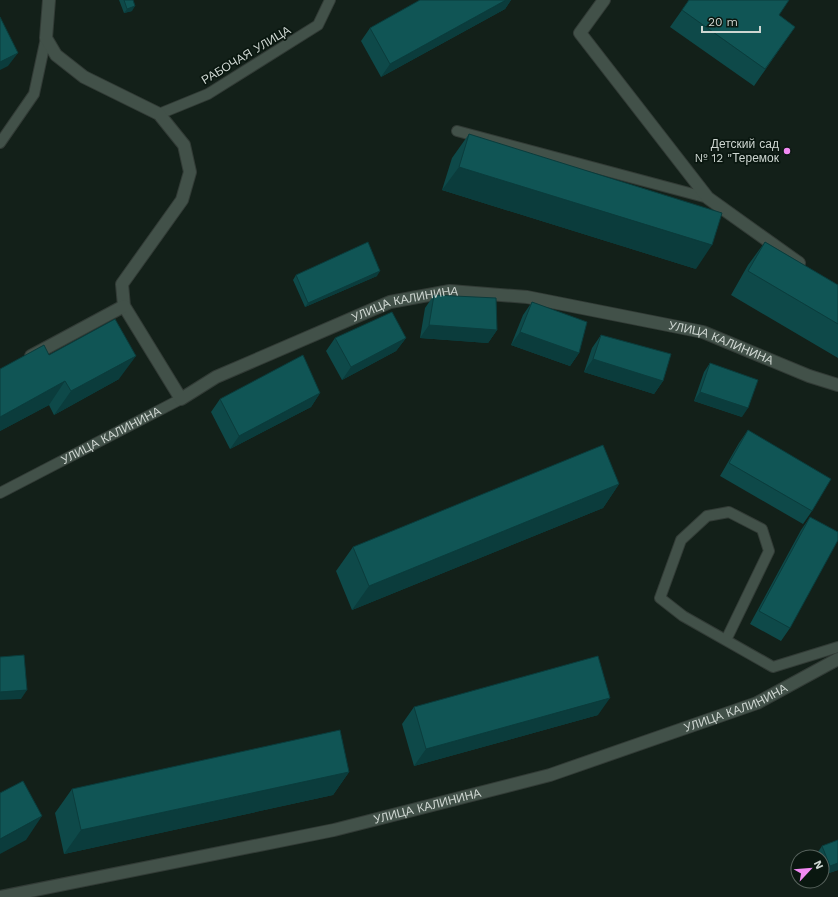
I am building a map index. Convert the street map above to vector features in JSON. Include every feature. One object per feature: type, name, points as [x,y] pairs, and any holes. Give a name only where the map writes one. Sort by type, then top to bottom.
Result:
[{"type":"street","points":[[49,0],[46,38],[56,56],[84,77],[159,114],[184,145],[190,172],[182,200],[122,284],[124,306],[181,399]]},
{"type":"street","points":[[604,0],[580,33],[708,198],[806,268]]},
{"type":"street","name":"УЛИЦА КАЛИНИНА","points":[[181,399],[216,377],[390,302],[450,291],[527,298],[702,332],[809,376],[838,385]]},
{"type":"street","points":[[21,362],[124,306]]},
{"type":"street","name":"УЛИЦА КАЛИНИНА","points":[[0,897],[334,830],[550,775],[757,703],[838,659]]},
{"type":"lane","name":"РАБОЧАЯ УЛИЦА","points":[[159,114],[208,94],[318,25],[330,0]]},
{"type":"lane","points":[[0,144],[34,94],[46,38]]},
{"type":"lane","points":[[457,131],[708,198]]},
{"type":"lane","name":"УЛИЦА КАЛИНИНА","points":[[0,493],[181,399]]},
{"type":"lane","points":[[726,640],[769,551],[762,529],[729,512],[707,516],[681,540],[660,598],[682,616],[773,667],[838,647]]},
{"type":"building","points":[[124,0],[133,0],[135,6],[127,9]]},
{"type":"building","points":[[420,0],[506,0],[390,64],[370,28]]},
{"type":"building","points":[[689,0],[789,0],[779,15],[795,27],[765,69],[682,10]]},
{"type":"building","points":[[0,17],[18,53],[0,62]]},
{"type":"building","points":[[469,134],[722,213],[712,245],[459,167]]},
{"type":"building","points":[[368,242],[380,271],[308,303],[296,275]]},
{"type":"building","points":[[765,242],[838,285],[838,324],[748,271]]},
{"type":"building","points":[[434,295],[496,298],[497,330],[429,325]]},
{"type":"building","points":[[532,302],[587,322],[579,353],[520,332]]},
{"type":"building","points":[[392,312],[406,338],[351,367],[335,338]]},
{"type":"building","points":[[115,319],[136,356],[71,391],[65,381],[0,417],[0,369],[44,345],[49,355]]},
{"type":"building","points":[[601,335],[671,354],[663,381],[593,359]]},
{"type":"building","points":[[303,355],[320,393],[239,436],[220,399]]},
{"type":"building","points":[[710,363],[758,380],[748,408],[700,392]]},
{"type":"building","points":[[748,430],[831,479],[812,511],[729,463]]},
{"type":"building","points":[[603,445],[619,484],[369,586],[353,547]]},
{"type":"building","points":[[810,517],[838,532],[838,540],[790,628],[759,611]]},
{"type":"building","points":[[24,655],[27,690],[0,692],[0,657]]},
{"type":"building","points":[[598,656],[610,698],[426,749],[414,707]]},
{"type":"building","points":[[340,730],[349,772],[81,830],[72,789]]},
{"type":"building","points":[[23,781],[42,816],[0,839],[0,793]]},
{"type":"building","points":[[838,840],[838,863],[830,866],[830,849],[823,849],[822,846]]},
{"type":"place","name":"Детский сад № 12 \"Теремок","points":[[787,151]]}]
